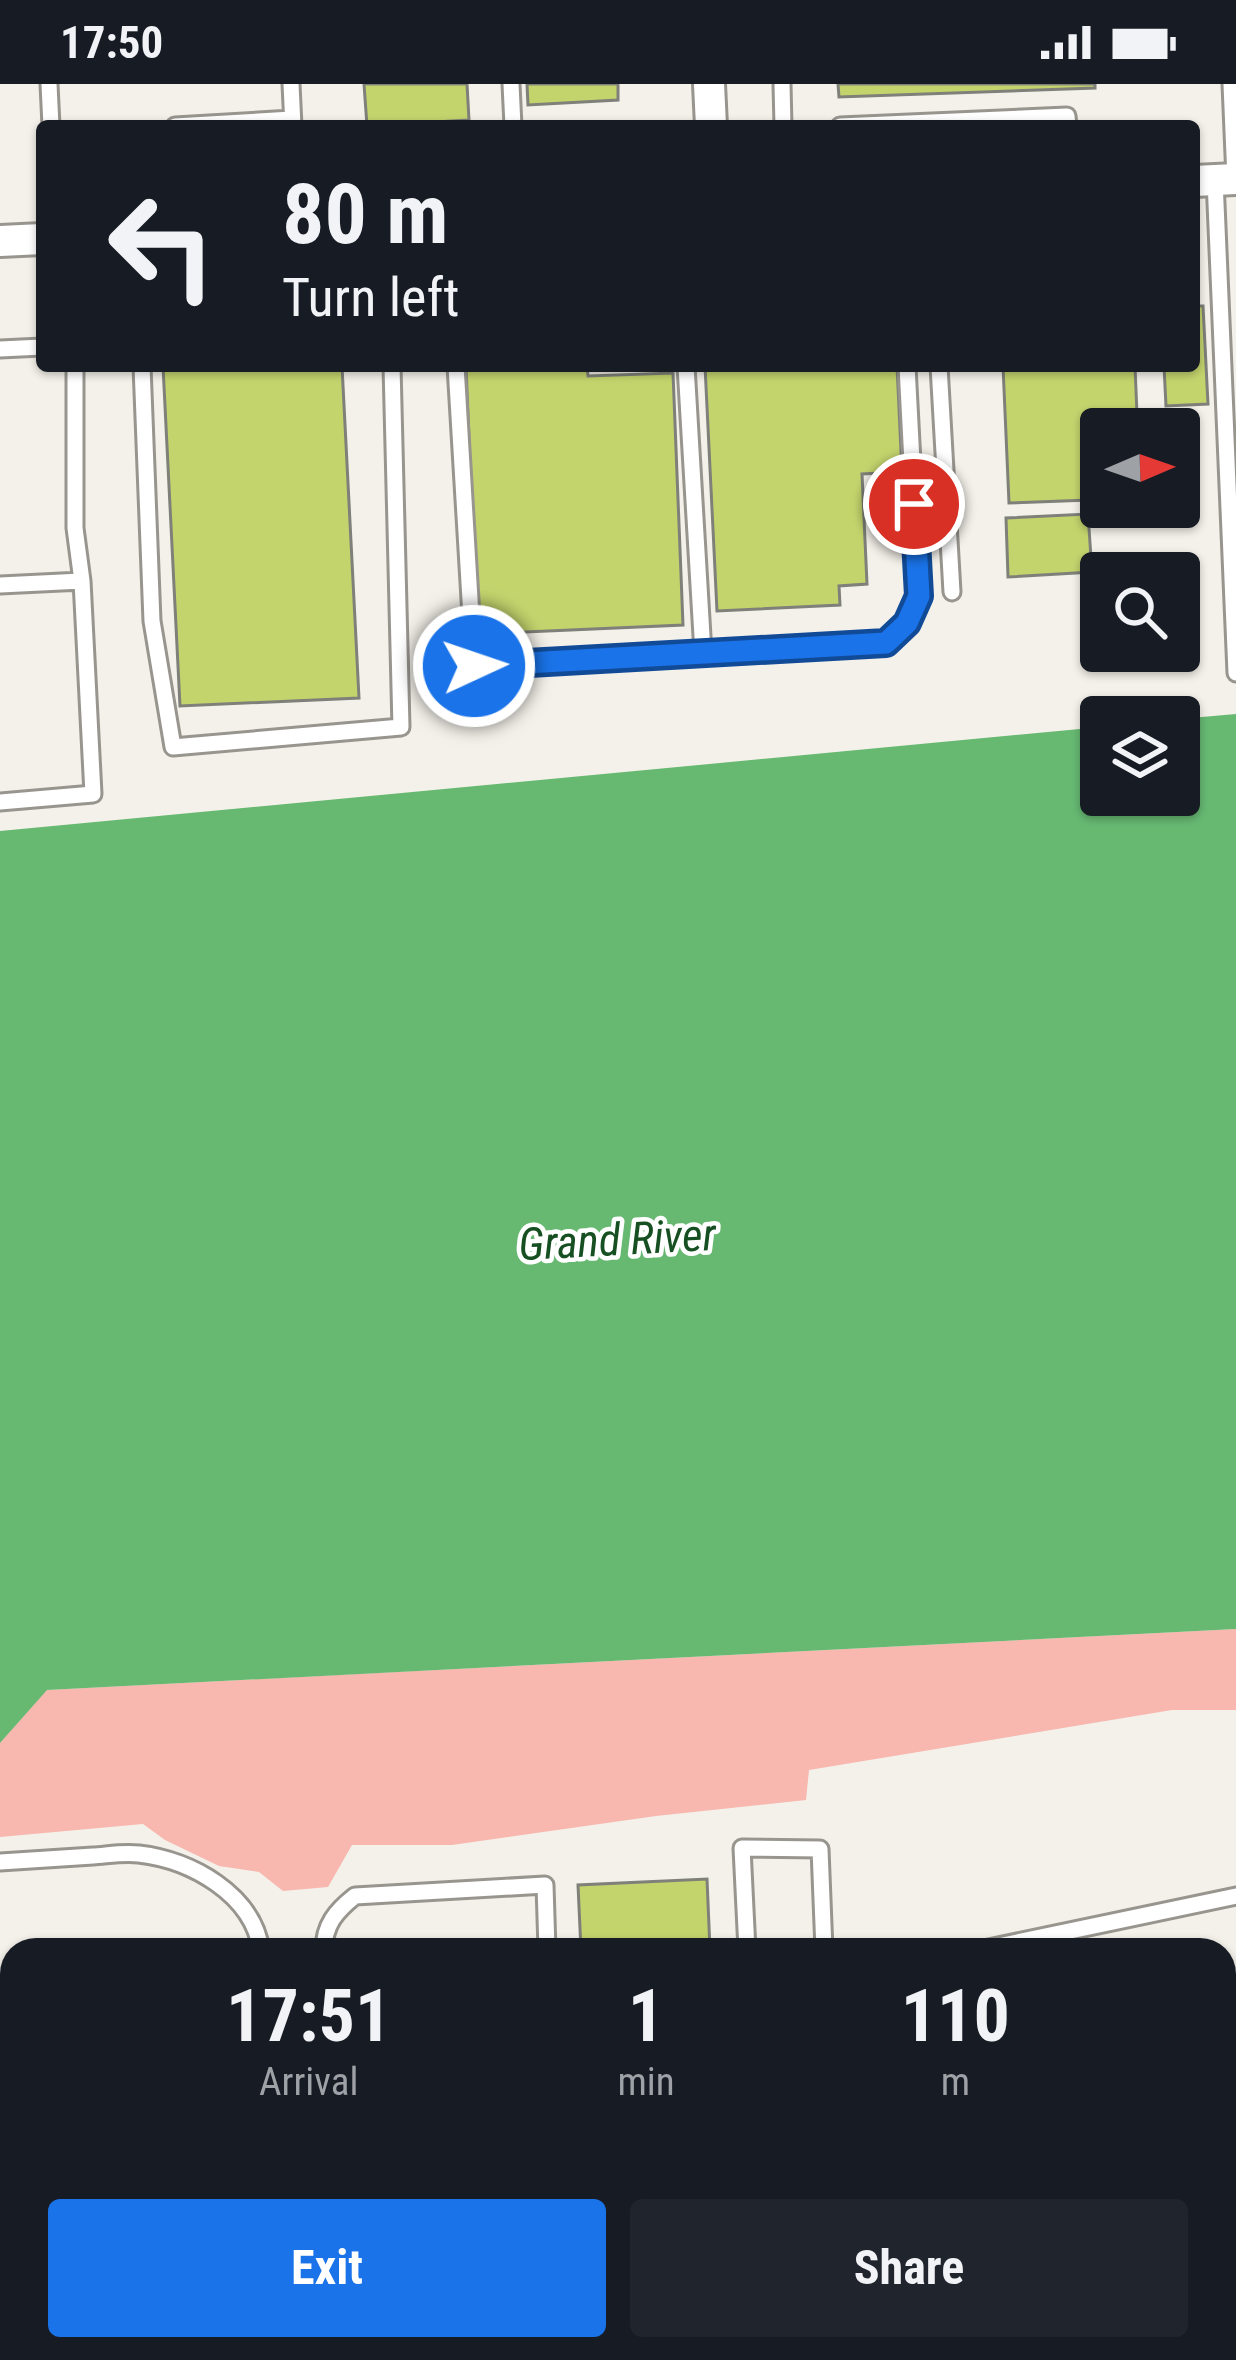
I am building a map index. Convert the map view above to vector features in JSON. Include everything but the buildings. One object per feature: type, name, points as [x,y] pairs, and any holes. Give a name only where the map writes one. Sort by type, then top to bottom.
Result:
[{"type":"street","points":[[709,84],[711,120]]},
{"type":"street","points":[[0,241],[36,239]]},
{"type":"lane","points":[[49,84],[51,120]]},
{"type":"lane","points":[[291,84],[293,120]]},
{"type":"lane","points":[[512,84],[513,120]]},
{"type":"lane","points":[[782,84],[783,120]]},
{"type":"lane","points":[[1231,84],[1220,179],[1228,274],[1236,673]]},
{"type":"lane","points":[[976,120],[1067,116],[1067,120]]},
{"type":"lane","points":[[0,349],[36,346]]},
{"type":"lane","points":[[0,802],[93,794],[75,528],[75,372]]},
{"type":"lane","points":[[142,372],[152,621],[173,747],[400,727],[392,372]]},
{"type":"lane","points":[[456,372],[474,666],[886,643],[907,623],[919,596],[907,372]]},
{"type":"lane","points":[[686,372],[703,653]]},
{"type":"lane","points":[[939,372],[952,592]]},
{"type":"lane","points":[[0,585],[82,581]]},
{"type":"lane","points":[[746,1938],[742,1848],[820,1849],[824,1938]]},
{"type":"lane","points":[[0,1862],[136,1853],[172,1861],[214,1880],[244,1908],[260,1938]]},
{"type":"lane","points":[[324,1938],[334,1911],[355,1896],[545,1885],[547,1938]]},
{"type":"lane","points":[[1036,1938],[1236,1896]]},
{"type":"shaded area","points":[[1236,1629],[1236,1710],[1172,1710],[809,1770],[806,1800],[452,1845],[352,1845],[328,1887],[283,1891],[259,1872],[219,1866],[143,1824],[0,1837],[0,1743],[46,1690]]},
{"type":"water","name":"Grand River","points":[[1236,714],[1236,1629],[47,1690],[0,1743],[0,831],[1080,729],[1080,816],[1200,816],[1200,717]]},
{"type":"route","points":[[474,666],[886,643],[907,623],[919,596],[914,504]]}]
